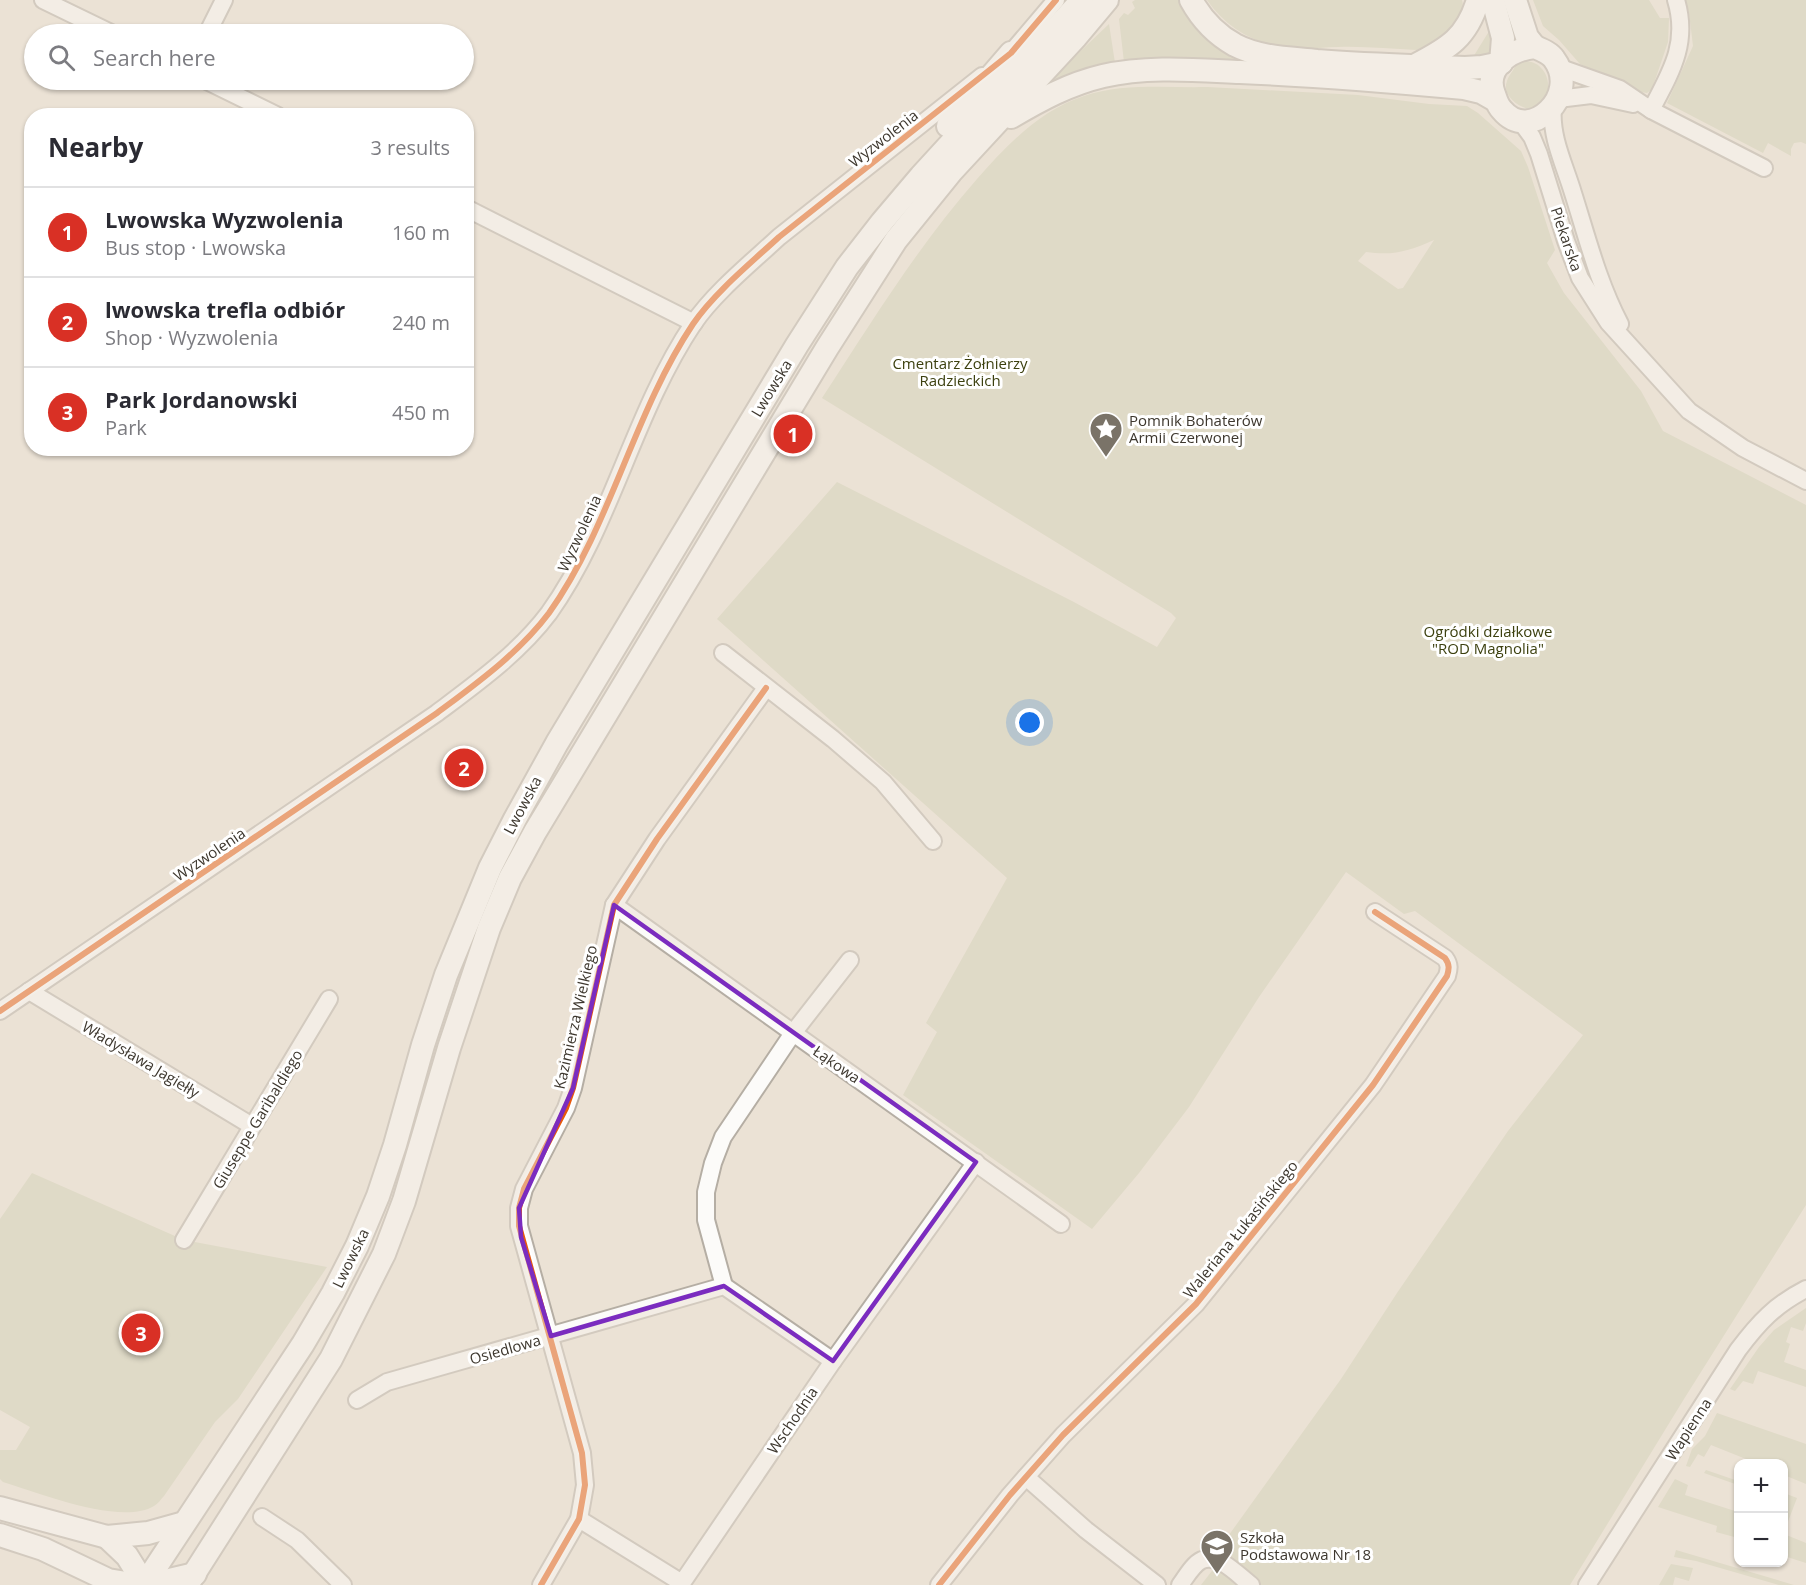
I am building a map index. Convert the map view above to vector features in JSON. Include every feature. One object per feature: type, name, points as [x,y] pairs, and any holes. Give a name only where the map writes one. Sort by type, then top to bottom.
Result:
[{"type":"main road","name":"Lwowska","points":[[144,1585],[303,1344],[357,1246],[378,1196],[395,1145],[446,975],[490,868],[571,720],[797,345],[847,267],[921,176],[1008,84],[1082,0]]},
{"type":"main road","points":[[989,130],[1076,37],[1107,0]]},
{"type":"main road","points":[[1191,0],[1201,18],[1216,33],[1260,55],[1332,62],[1465,68],[1501,63]]},
{"type":"main road","points":[[1414,66],[1445,50],[1467,28],[1478,0]]},
{"type":"main road","points":[[1493,0],[1503,38],[1501,63]]},
{"type":"main road","points":[[1515,0],[1527,37],[1535,47],[1555,60],[1563,82],[1555,104],[1547,114],[1534,120],[1521,122],[1502,111],[1495,100],[1491,90],[1492,74],[1511,53],[1522,48],[1535,47]]},
{"type":"main road","points":[[882,222],[894,190],[1011,53]]},
{"type":"main road","points":[[989,130],[1074,84],[1102,76],[1145,70],[1349,78],[1464,88],[1481,92],[1495,100]]},
{"type":"main road","name":"Lwowska","points":[[191,1579],[332,1359],[384,1254],[404,1201],[449,1048],[489,928],[510,878],[535,832],[869,280],[921,208],[989,130]]},
{"type":"main road","points":[[0,1508],[107,1537],[148,1533],[184,1523]]},
{"type":"main road","points":[[0,1535],[43,1549],[109,1582],[144,1585],[191,1579]]},
{"type":"main road","points":[[107,1537],[128,1556],[144,1585]]},
{"type":"street","points":[[43,0],[92,24]]},
{"type":"street","points":[[212,24],[224,0]]},
{"type":"street","name":"Wyzwolenia","points":[[0,1011],[437,713],[484,678],[516,649],[547,615],[575,574],[662,379],[694,323],[748,265],[779,237],[1011,53],[1056,0]]},
{"type":"street","points":[[1651,110],[1672,67],[1681,36],[1681,17],[1676,0]]},
{"type":"street","points":[[1558,67],[1620,89],[1651,110],[1764,168]]},
{"type":"street","points":[[225,90],[262,108]]},
{"type":"street","points":[[1555,104],[1591,95],[1618,99],[1651,110]]},
{"type":"street","name":"Piekarska","points":[[1555,104],[1552,122],[1601,283],[1631,346]]},
{"type":"street","name":"Piekarska","points":[[1521,122],[1532,137],[1539,154],[1566,242],[1580,278],[1608,322],[1689,411],[1743,448],[1806,481]]},
{"type":"street","points":[[474,212],[694,323]]},
{"type":"street","points":[[723,653],[833,739],[883,782],[933,841]]},
{"type":"street","name":"Kazimierza Wielkiego","points":[[540,1585],[579,1519],[585,1485],[582,1454],[521,1237],[519,1208],[524,1189],[566,1108],[573,1088],[614,905],[657,839],[766,688]]},
{"type":"street","name":"Łąkowa","points":[[614,905],[1060,1224]]},
{"type":"street","name":"Waleriana Łukasińskiego","points":[[939,1585],[1026,1477],[1071,1426],[1196,1304],[1372,1084],[1447,976],[1449,963],[1445,958],[1376,912]]},
{"type":"street","points":[[833,1360],[724,1286],[706,1220],[706,1192],[713,1163],[723,1137],[793,1033],[850,960]]},
{"type":"street","name":"Władysława Jagiełły","points":[[29,991],[252,1126]]},
{"type":"street","name":"Giuseppe Garibaldiego","points":[[184,1240],[329,999]]},
{"type":"street","name":"Wschodnia","points":[[579,1519],[682,1583],[833,1360],[976,1162]]},
{"type":"street","name":"Osiedlowa","points":[[357,1400],[387,1382],[724,1286]]},
{"type":"street","name":"Wapienna","points":[[1587,1585],[1755,1328],[1771,1310],[1806,1289]]},
{"type":"street","points":[[1026,1477],[1086,1530],[1156,1585]]},
{"type":"street","points":[[262,1517],[297,1540],[343,1585]]},
{"type":"street","points":[[1179,1585],[1196,1565],[1207,1559],[1222,1563],[1251,1585]]},
{"type":"highlighted area","points":[[614,905],[976,1162],[833,1361],[724,1286],[551,1336],[521,1237],[519,1208],[573,1088]]},
{"type":"green space","points":[[1135,0],[1180,0],[1262,62],[1124,62],[1119,19],[1124,13],[1128,15],[1135,8],[1132,2]]},
{"type":"green space","points":[[1207,0],[1462,0],[1463,9],[1461,17],[1450,32],[1433,44],[1417,50],[1368,47],[1301,49],[1273,45],[1248,36],[1226,21]]},
{"type":"green space","points":[[1533,0],[1649,0],[1660,18],[1669,18],[1668,42],[1652,89],[1647,93],[1641,92],[1580,64],[1543,26]]},
{"type":"green space","points":[[1685,0],[1806,0],[1806,144],[1794,143],[1791,156],[1768,143],[1763,153],[1667,103],[1693,46]]},
{"type":"green space","points":[[1109,24],[1115,63],[1047,87],[1046,84]]},
{"type":"green space","points":[[1491,28],[1491,52],[1487,58],[1470,62]]},
{"type":"green space","points":[[1518,60],[1536,64],[1544,71],[1547,79],[1546,97],[1532,110],[1517,104],[1507,92],[1507,81]]},
{"type":"green space","name":"Ogródki działkowe \"ROD Magnolia\"","points":[[1145,87],[1207,87],[1358,95],[1429,104],[1467,106],[1478,113],[1521,151],[1555,250],[1547,263],[1564,293],[1641,391],[1663,431],[1806,505],[1806,1205],[1570,1585],[1257,1585],[1216,1553],[1341,1379],[1508,1131],[1583,1035],[1415,911],[1404,914],[1346,872],[1259,997],[1189,1107],[1139,1173],[1092,1229],[903,1095],[937,1032],[926,1023],[1007,878],[717,619],[837,482],[1072,601],[1157,647],[1176,618],[1171,613],[822,398],[935,231],[988,166],[1025,130],[1068,102],[1099,92]],"holes":[[[1434,240],[1403,288],[1398,289],[1358,261],[1366,252],[1401,252]]]},
{"type":"green space","points":[[32,1173],[184,1240],[327,1267],[238,1399],[215,1422],[164,1496],[155,1505],[140,1511],[122,1512],[80,1506],[3,1482],[0,1479],[0,1450],[16,1450],[30,1427],[0,1410],[0,1219]]},
{"type":"green space","points":[[1806,1308],[1806,1323],[1803,1331],[1791,1327],[1786,1342],[1790,1344],[1784,1362],[1806,1370],[1806,1387],[1758,1371],[1753,1384],[1743,1381],[1735,1391],[1730,1389],[1759,1347],[1774,1330]]},
{"type":"green space","points":[[1717,1413],[1806,1444],[1806,1484],[1788,1477],[1788,1459],[1746,1459],[1711,1445],[1704,1457],[1698,1454],[1690,1467],[1686,1466],[1692,1449],[1705,1436]]},
{"type":"green space","points":[[1706,1470],[1734,1480],[1734,1484],[1704,1473]]},
{"type":"green space","points":[[1675,1479],[1688,1485],[1685,1495],[1734,1511],[1734,1537],[1716,1532],[1717,1526],[1658,1507]]},
{"type":"green space","points":[[1788,1495],[1797,1498],[1788,1522]]},
{"type":"green space","points":[[1788,1536],[1806,1543],[1806,1563],[1788,1557]]},
{"type":"green space","points":[[1676,1550],[1794,1585],[1779,1585],[1696,1561],[1674,1557]]},
{"type":"green space","points":[[1671,1564],[1693,1568],[1689,1581],[1675,1577],[1673,1585],[1659,1585]]},
{"type":"green space","name":"Szkoła Podstawowa Nr 18","points":[[1215,1567],[1238,1585],[1201,1585]]},
{"type":"cycle path","points":[[0,1011],[437,713],[511,654],[537,628],[571,579],[606,507],[654,395],[672,359],[702,312],[734,278],[779,237],[1011,53],[1056,0]]},
{"type":"cycle path","points":[[541,1585],[579,1519],[585,1485],[582,1453],[519,1226],[519,1208],[524,1189],[566,1108],[573,1088],[614,905],[657,839],[766,688]]},
{"type":"cycle path","points":[[939,1585],[1010,1495],[1063,1435],[1196,1304],[1373,1085],[1447,976],[1449,967],[1445,958],[1375,912]]},
{"type":"place","name":"Lwowska Wyzwolenia","points":[[793,434]]},
{"type":"place","name":"Pomnik Bohaterów Armii Czerwonej","points":[[1106,458]]},
{"type":"place","name":"lwowska trefla odbiór","points":[[464,768]]},
{"type":"place","name":"Park Jordanowski","points":[[141,1333]]},
{"type":"place","name":"Szkoła Podstawowa Nr 18","points":[[1217,1575]]},
{"type":"park label","name":"Cmentarz Żołnierzy Radzieckich","points":[[960,372]]}]
